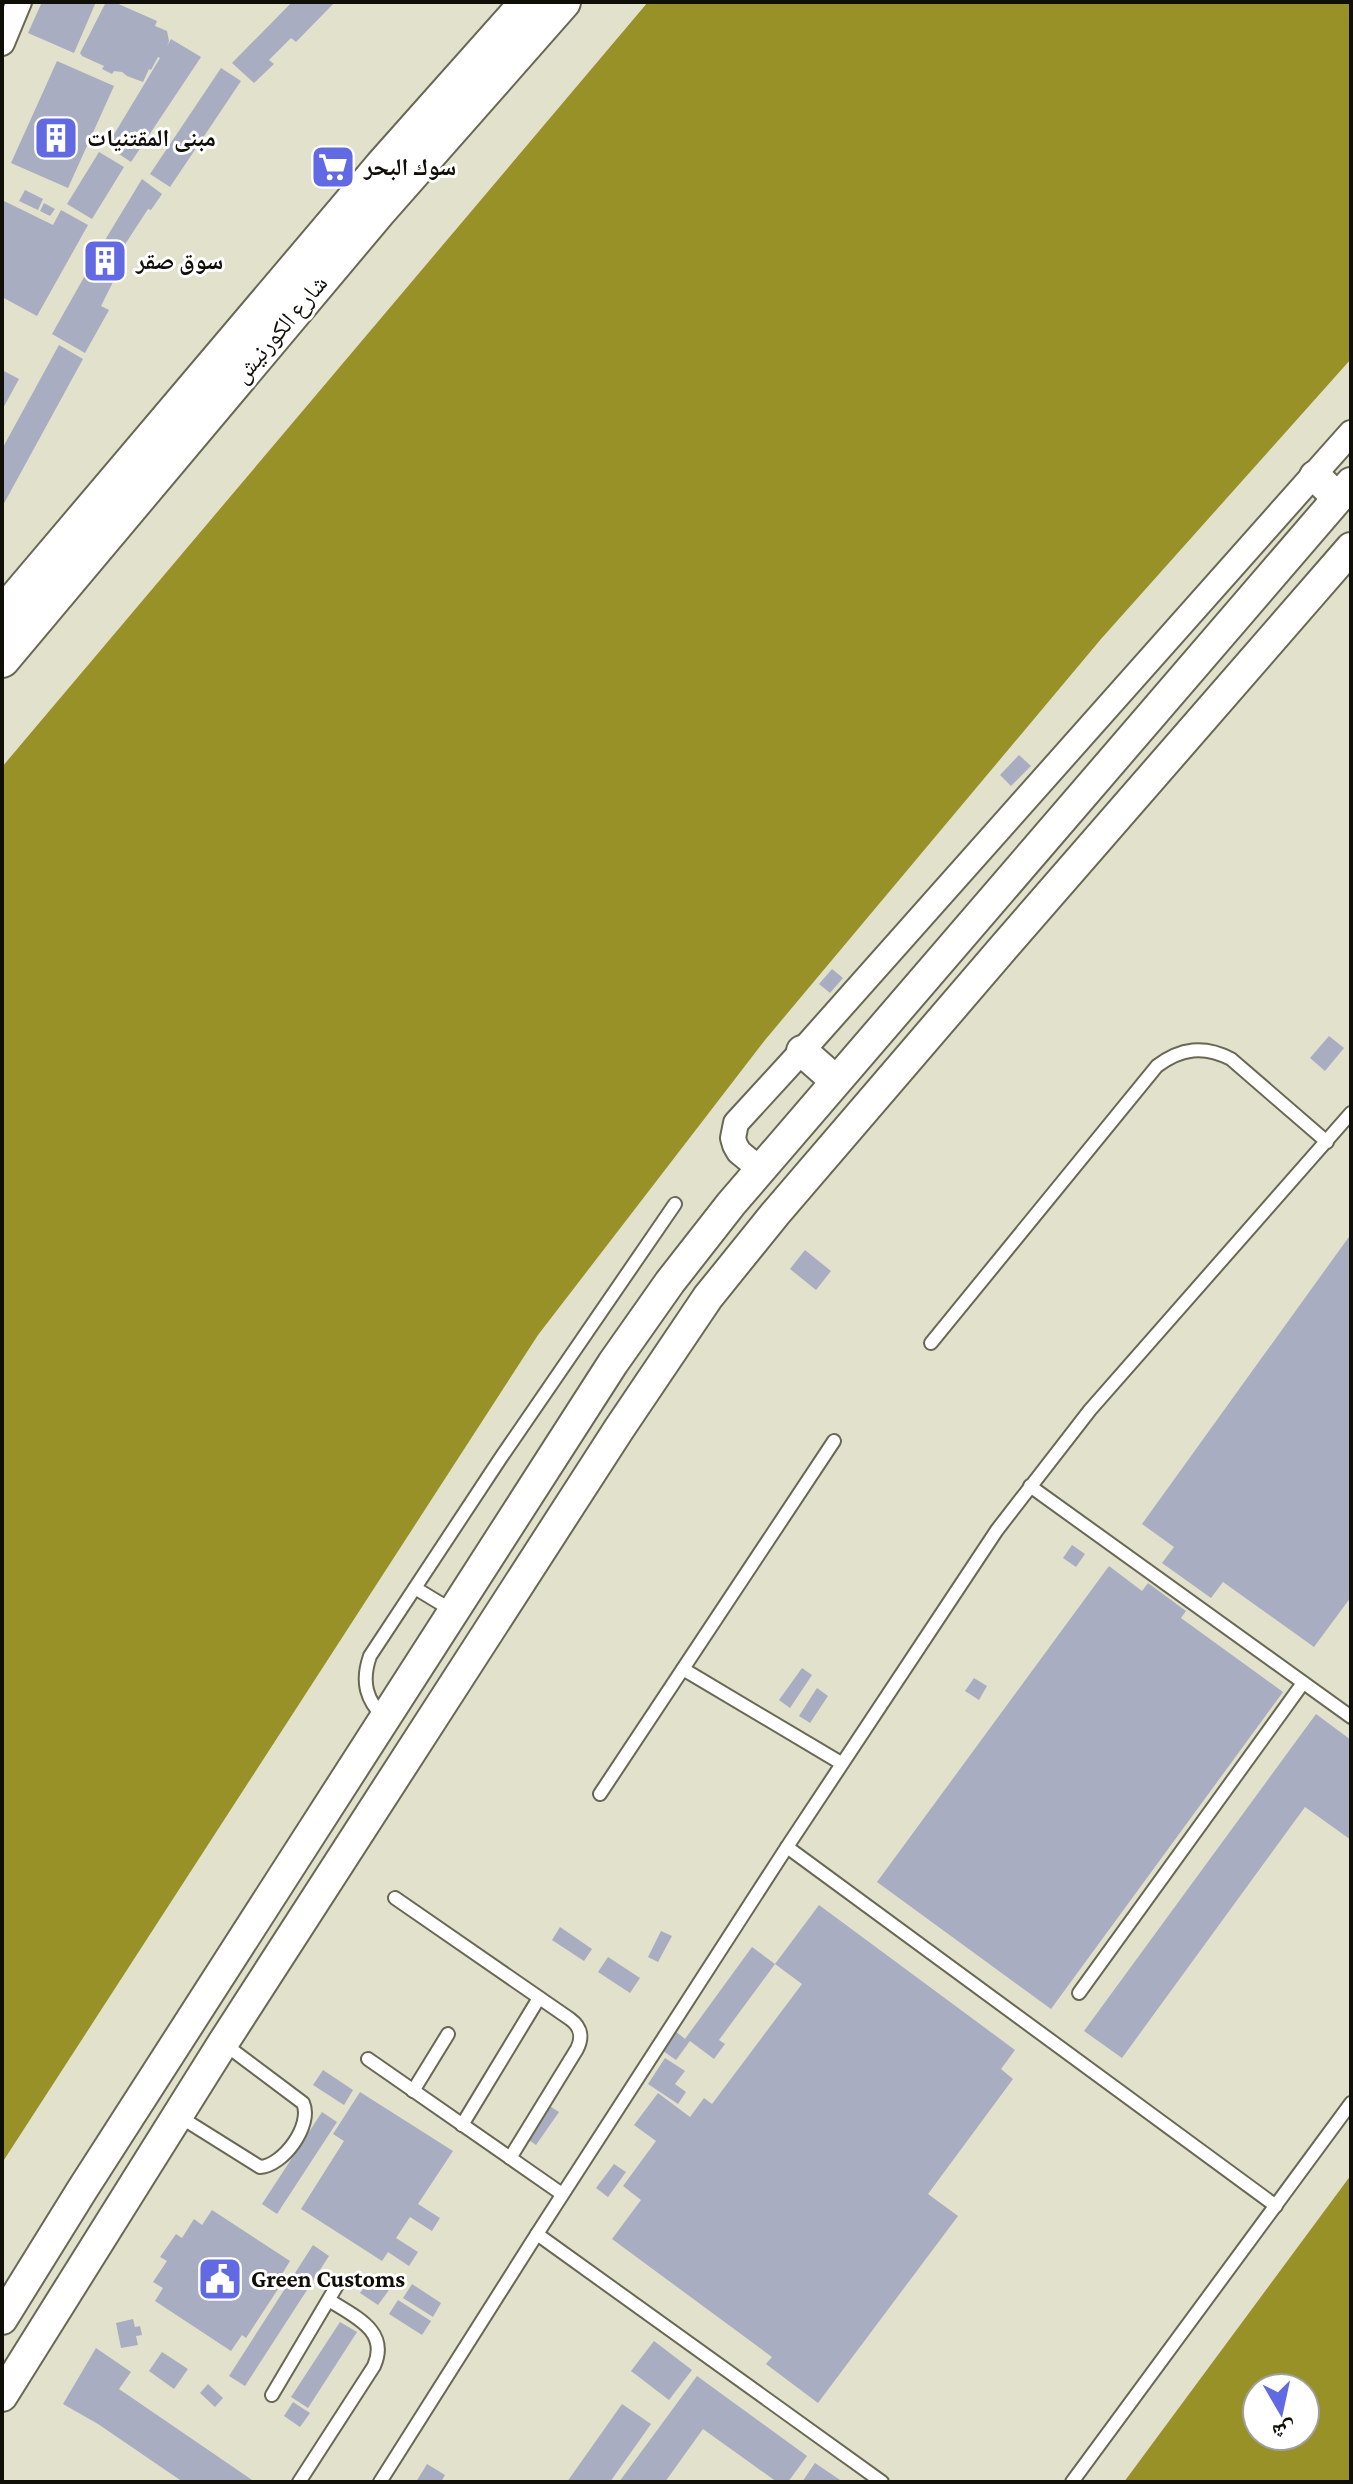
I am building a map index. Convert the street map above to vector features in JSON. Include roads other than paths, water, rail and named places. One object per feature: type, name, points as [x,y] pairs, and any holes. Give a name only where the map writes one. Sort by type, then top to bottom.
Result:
[{"type":"main road","name":"شارع الكورنيش","points":[[2,615],[383,165],[528,2]]},
{"type":"main road","name":"شارع الكورنيش","points":[[2,660],[378,212],[563,2]]},
{"type":"street","points":[[2,43],[19,2]]},
{"type":"street","points":[[761,1170],[739,1152],[733,1138],[741,1117],[1351,433]]},
{"type":"street","points":[[2,2319],[641,1322],[700,1243],[836,1081],[1345,491],[1315,476]]},
{"type":"street","points":[[2,2396],[223,2043],[619,1429],[708,1297],[775,1214],[1004,947],[1351,548]]},
{"type":"street","points":[[802,1051],[836,1081]]},
{"type":"lane","points":[[931,1343],[1147,1078],[1168,1058],[1193,1049],[1219,1053],[1231,1059],[1327,1142]]},
{"type":"lane","points":[[380,2482],[562,2194],[966,1575],[1090,1410],[1351,1113]]},
{"type":"lane","points":[[385,1719],[368,1697],[365,1669],[370,1656],[675,1204]]},
{"type":"lane","points":[[600,1794],[834,1441]]},
{"type":"lane","points":[[1030,1486],[1351,1717]]},
{"type":"lane","points":[[415,1588],[454,1612]]},
{"type":"lane","points":[[683,1669],[841,1763]]},
{"type":"lane","points":[[1079,1993],[1303,1683]]},
{"type":"lane","points":[[787,1847],[1276,2206]]},
{"type":"lane","points":[[395,1898],[576,2024],[579,2030],[580,2043],[510,2158]]},
{"type":"lane","points":[[462,2125],[539,1998]]},
{"type":"lane","points":[[413,2091],[448,2034]]},
{"type":"lane","points":[[177,2115],[260,2167],[276,2163],[302,2128],[307,2116],[303,2103],[223,2043]]},
{"type":"lane","points":[[368,2059],[562,2194]]},
{"type":"lane","points":[[1072,2482],[1351,2103]]},
{"type":"lane","points":[[537,2234],[882,2482]]},
{"type":"lane","points":[[272,2395],[339,2282]]},
{"type":"lane","points":[[299,2482],[374,2366],[379,2351],[376,2336],[366,2323],[329,2300]]},
{"type":"place","name":"مبنى المقتنيات","points":[[56,138]]},
{"type":"place","name":"سوك البحر","points":[[333,167]]},
{"type":"place","name":"سوق صقر","points":[[105,261]]},
{"type":"place","name":"Green Customs","points":[[220,2279]]}]
